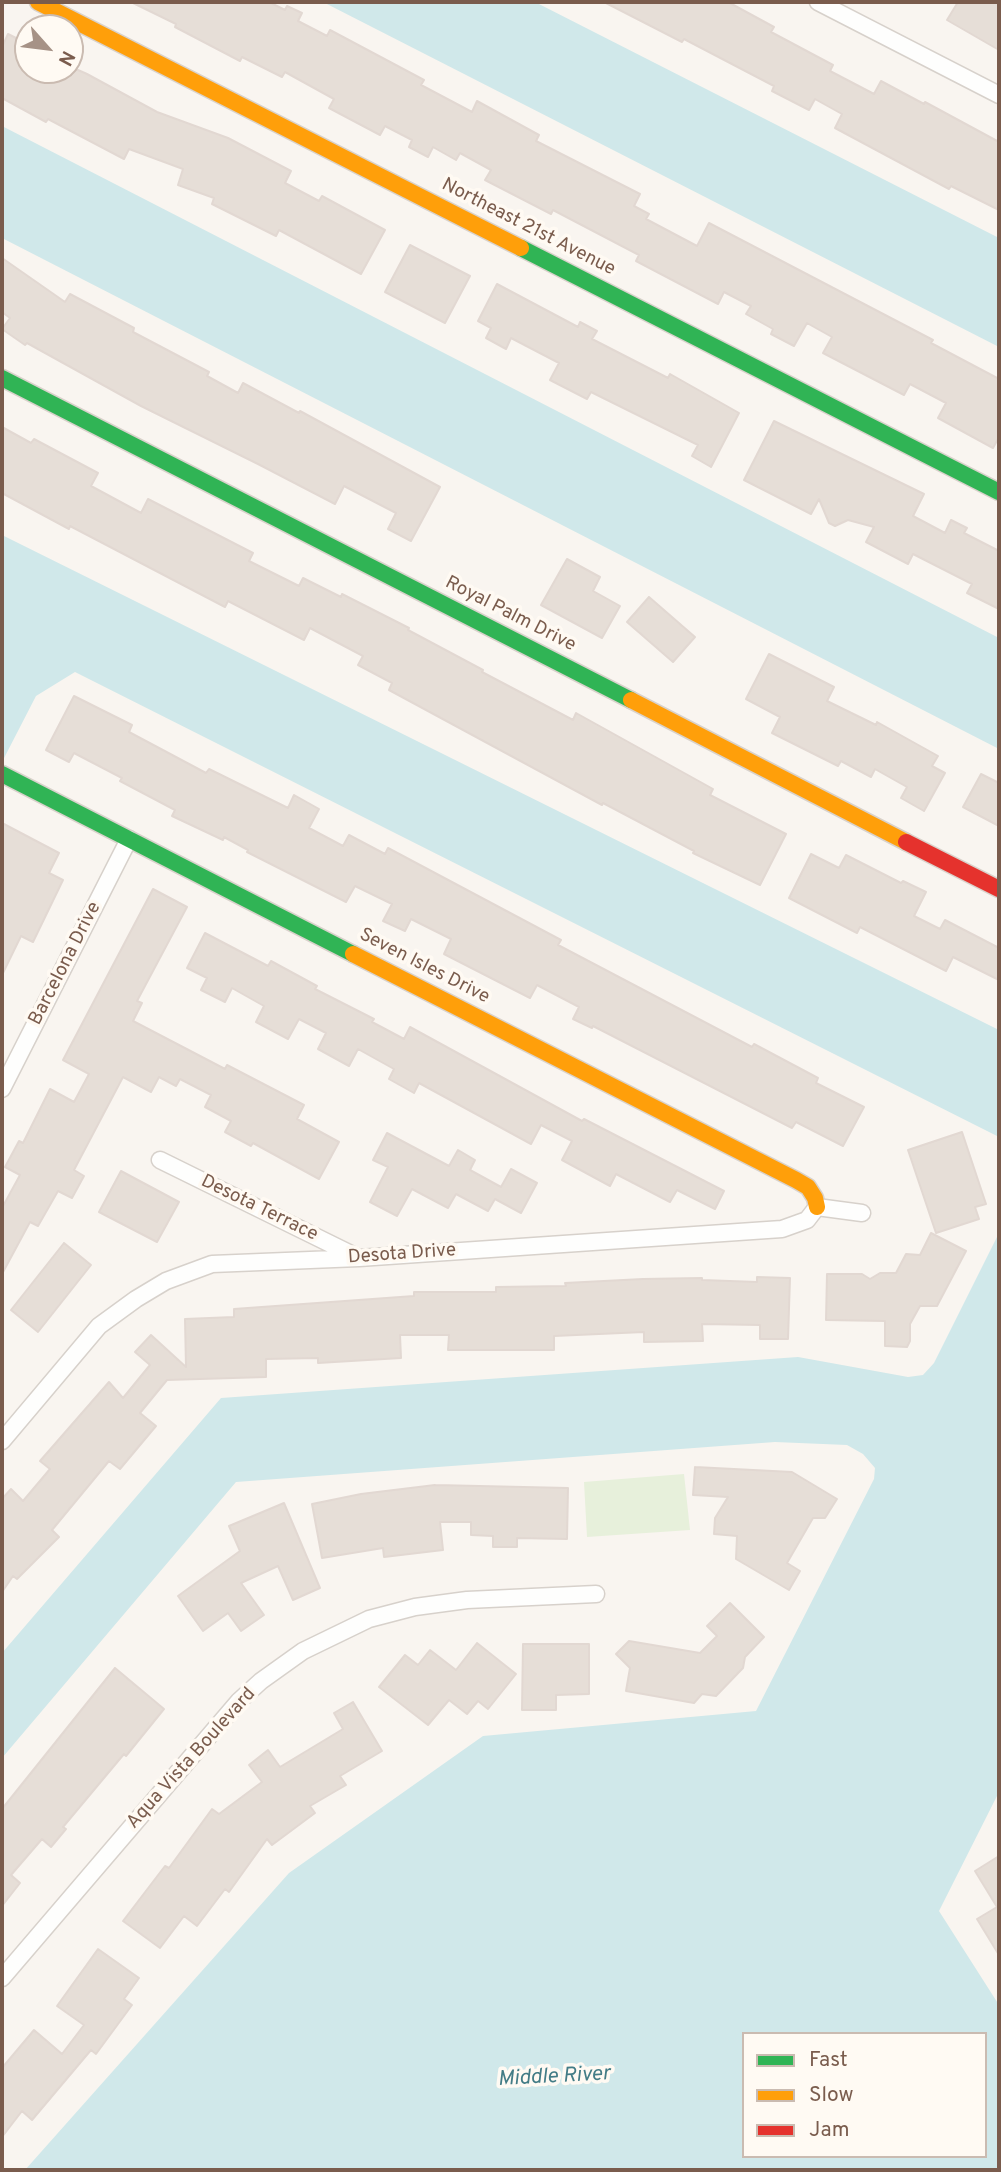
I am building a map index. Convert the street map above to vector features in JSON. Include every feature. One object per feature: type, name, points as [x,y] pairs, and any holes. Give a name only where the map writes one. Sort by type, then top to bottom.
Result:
[{"type":"street","name":"Northeast 21st Avenue","points":[[38,2],[999,492]]},
{"type":"street","points":[[818,2],[999,94]]},
{"type":"street","name":"Royal Palm Drive","points":[[2,379],[999,890]]},
{"type":"street","name":"Seven Isles Drive","points":[[2,774],[796,1180],[808,1187],[817,1207]]},
{"type":"street","name":"Barcelona Drive","points":[[2,1089],[129,839]]},
{"type":"street","name":"Desota Terrace","points":[[160,1160],[359,1258]]},
{"type":"street","points":[[817,1207],[862,1213]]},
{"type":"street","name":"Desota Drive","points":[[2,1441],[99,1326],[166,1281],[212,1264],[359,1258],[782,1229],[807,1220],[817,1207]]},
{"type":"street","name":"Aqua Vista Boulevard","points":[[2,1978],[239,1701],[283,1664],[348,1628],[369,1619],[415,1607],[467,1600],[596,1594]]},
{"type":"green space","points":[[684,1474],[690,1530],[587,1537],[584,1482]]},
{"type":"water","points":[[323,2],[535,2],[999,238],[999,347]]},
{"type":"water","points":[[2,126],[999,638],[999,749],[2,238]]},
{"type":"water","points":[[2,535],[999,1030],[999,1137],[75,672],[36,696],[2,762]]},
{"type":"water","name":"Middle River","points":[[999,1233],[999,1792],[939,1911],[999,2005],[999,2170],[25,2170],[289,1873],[483,1736],[756,1711],[874,1479],[875,1468],[863,1454],[847,1445],[775,1442],[236,1482],[2,1758],[2,1653],[221,1398],[798,1357],[908,1377],[923,1375],[934,1363]]},
{"type":"building","points":[[131,2],[269,2],[285,10],[287,6],[302,13],[298,21],[327,36],[330,30],[424,80],[421,85],[472,112],[477,101],[539,135],[536,141],[640,194],[634,206],[649,214],[646,219],[697,246],[709,223],[933,340],[931,343],[999,379],[999,437],[993,448],[938,418],[946,403],[910,384],[904,395],[823,353],[832,337],[807,323],[794,346],[771,334],[773,329],[746,314],[751,306],[724,292],[718,304],[636,261],[639,255],[553,210],[551,214],[485,180],[491,170],[460,153],[456,160],[433,147],[428,157],[409,147],[412,140],[385,126],[380,135],[329,108],[334,99],[285,72],[282,77],[242,57],[240,61]]},
{"type":"building","points":[[604,2],[728,2],[774,27],[771,32],[833,65],[830,71],[874,94],[881,81],[924,104],[925,102],[999,142],[999,210],[951,186],[949,189],[835,128],[842,114],[815,99],[809,110],[772,91],[774,86],[684,39],[682,42]]},
{"type":"building","points":[[958,2],[999,2],[999,50],[947,20]]},
{"type":"building","points":[[8,34],[14,37],[14,84],[84,84],[84,73],[157,112],[228,138],[291,171],[285,183],[319,201],[322,196],[385,230],[361,274],[279,230],[276,236],[212,204],[214,198],[178,185],[183,169],[129,149],[124,159],[2,98],[2,47]]},
{"type":"building","points":[[410,245],[470,276],[445,323],[385,292]]},
{"type":"building","points":[[2,258],[65,302],[70,294],[134,328],[133,332],[209,372],[207,376],[238,393],[243,383],[440,487],[411,541],[388,529],[396,513],[344,486],[335,504],[141,406],[27,343],[25,345],[2,329],[10,318],[2,312]]},
{"type":"building","points":[[497,284],[578,327],[580,322],[597,331],[592,339],[668,378],[670,374],[739,413],[711,467],[692,456],[698,445],[591,392],[587,399],[550,380],[559,363],[511,338],[506,349],[486,338],[491,328],[478,321]]},
{"type":"building","points":[[774,421],[924,494],[913,516],[945,533],[951,520],[967,528],[964,533],[999,551],[999,609],[967,593],[972,584],[913,554],[908,564],[866,542],[874,527],[848,520],[835,526],[829,523],[819,499],[811,514],[744,480]]},
{"type":"building","points":[[2,427],[31,443],[34,439],[98,473],[91,486],[141,513],[148,499],[253,553],[249,561],[299,586],[303,578],[341,597],[342,594],[409,628],[408,630],[483,670],[482,672],[573,720],[576,713],[713,789],[710,795],[786,834],[760,885],[693,853],[694,851],[603,803],[602,805],[389,690],[392,683],[358,665],[363,656],[310,628],[304,640],[228,601],[225,607],[2,493]]},
{"type":"building","points":[[567,559],[600,577],[593,591],[620,606],[602,638],[541,605]]},
{"type":"building","points":[[649,597],[695,637],[673,662],[627,622]]},
{"type":"building","points":[[769,654],[834,687],[827,701],[876,725],[877,722],[938,756],[932,766],[945,773],[924,811],[901,798],[907,787],[875,769],[871,777],[841,761],[838,766],[772,733],[780,717],[746,699]]},
{"type":"building","points":[[74,696],[132,725],[129,732],[206,773],[209,769],[288,808],[294,795],[319,809],[309,828],[343,846],[349,835],[385,854],[388,848],[561,940],[558,945],[752,1047],[754,1044],[818,1078],[816,1083],[864,1107],[843,1146],[796,1122],[792,1128],[593,1026],[592,1028],[573,1019],[579,1007],[537,985],[530,998],[444,954],[451,939],[411,919],[405,931],[383,921],[392,904],[355,886],[346,902],[247,852],[248,850],[224,837],[223,840],[172,816],[175,810],[74,753],[69,762],[46,750]]},
{"type":"building","points":[[981,774],[999,783],[999,826],[963,807]]},
{"type":"building","points":[[2,823],[59,853],[49,873],[63,880],[33,942],[21,936],[2,975]]},
{"type":"building","points":[[811,854],[839,868],[846,855],[901,883],[903,881],[926,892],[914,916],[940,929],[945,920],[999,948],[999,980],[953,957],[946,971],[860,927],[857,933],[789,898]]},
{"type":"building","points":[[153,889],[187,907],[137,1001],[142,1003],[133,1021],[225,1069],[227,1065],[304,1105],[297,1119],[339,1142],[319,1179],[253,1143],[251,1146],[225,1132],[231,1121],[205,1107],[211,1095],[180,1079],[176,1086],[159,1077],[151,1092],[123,1077],[74,1170],[84,1176],[72,1198],[58,1191],[38,1226],[30,1222],[2,1274],[2,1208],[20,1175],[5,1167],[19,1141],[23,1143],[50,1089],[74,1102],[89,1074],[63,1060]]},
{"type":"building","points":[[205,933],[268,966],[271,961],[404,1039],[410,1027],[582,1121],[584,1119],[724,1191],[715,1209],[677,1190],[670,1202],[616,1174],[610,1186],[562,1160],[572,1141],[541,1125],[531,1144],[419,1083],[414,1093],[389,1079],[394,1069],[358,1049],[349,1066],[318,1049],[326,1033],[299,1019],[288,1039],[256,1022],[264,1006],[232,988],[225,1002],[201,990],[207,978],[187,968]]},
{"type":"building","points":[[962,1132],[986,1204],[975,1207],[979,1219],[936,1233],[908,1150]]},
{"type":"building","points":[[387,1133],[449,1166],[458,1150],[475,1160],[470,1170],[501,1187],[511,1169],[537,1183],[521,1213],[495,1199],[488,1211],[456,1194],[448,1208],[412,1189],[397,1216],[370,1202],[388,1167],[373,1160]]},
{"type":"building","points":[[121,1171],[179,1202],[157,1242],[99,1212]]},
{"type":"building","points":[[931,1233],[966,1251],[937,1306],[920,1306],[910,1324],[910,1341],[907,1347],[885,1346],[885,1321],[826,1320],[827,1274],[862,1274],[870,1279],[880,1273],[896,1273],[906,1254],[920,1255]]},
{"type":"building","points":[[64,1243],[91,1265],[38,1332],[11,1310]]},
{"type":"building","points":[[757,1277],[790,1278],[788,1339],[760,1339],[760,1325],[702,1324],[703,1341],[644,1342],[644,1332],[554,1336],[554,1350],[448,1350],[449,1335],[400,1335],[401,1358],[318,1363],[318,1358],[266,1359],[266,1377],[167,1380],[140,1413],[156,1426],[120,1469],[109,1461],[52,1530],[59,1537],[17,1579],[13,1576],[2,1592],[2,1499],[11,1489],[23,1501],[50,1469],[40,1461],[109,1382],[123,1398],[150,1365],[135,1352],[151,1335],[186,1367],[185,1319],[234,1317],[234,1309],[414,1296],[414,1292],[496,1292],[496,1287],[566,1286],[565,1283],[643,1279],[702,1278],[757,1282]]},
{"type":"building","points":[[695,1467],[792,1472],[837,1499],[825,1518],[813,1518],[787,1563],[800,1571],[789,1590],[736,1559],[737,1536],[714,1534],[715,1518],[728,1497],[693,1495]]},
{"type":"building","points":[[435,1485],[568,1488],[567,1539],[517,1538],[517,1547],[493,1547],[493,1536],[471,1535],[471,1522],[440,1522],[443,1550],[384,1557],[383,1548],[322,1558],[312,1504],[361,1494]]},
{"type":"building","points":[[284,1503],[320,1588],[293,1600],[278,1566],[241,1583],[264,1615],[241,1631],[228,1613],[203,1631],[178,1596],[240,1551],[229,1526]]},
{"type":"building","points":[[730,1603],[764,1637],[745,1657],[743,1668],[716,1696],[702,1694],[694,1703],[626,1691],[630,1668],[616,1654],[629,1641],[700,1653],[717,1636],[707,1626]]},
{"type":"building","points":[[477,1643],[516,1674],[488,1709],[478,1701],[467,1714],[449,1700],[428,1725],[379,1687],[405,1655],[418,1665],[430,1650],[456,1670]]},
{"type":"building","points":[[523,1644],[589,1644],[589,1694],[556,1695],[556,1710],[522,1710]]},
{"type":"building","points":[[115,1668],[164,1709],[63,1827],[66,1829],[51,1847],[42,1839],[11,1875],[20,1883],[2,1906],[2,1809]]},
{"type":"building","points":[[353,1702],[382,1751],[340,1776],[346,1785],[310,1806],[315,1813],[272,1845],[267,1839],[229,1892],[225,1889],[197,1926],[184,1916],[160,1948],[123,1921],[165,1866],[169,1868],[212,1809],[219,1814],[262,1782],[249,1765],[268,1750],[280,1767],[343,1729],[334,1713]]},
{"type":"building","points":[[999,1856],[999,1955],[977,1919],[997,1907],[975,1871]]},
{"type":"building","points":[[98,1949],[139,1978],[124,1999],[132,2005],[96,2054],[91,2050],[32,2120],[22,2111],[2,2137],[2,2068],[34,2030],[62,2054],[84,2025],[57,2006]]},
{"type":"traffic: fast","points":[[521,248],[999,492]]},
{"type":"traffic: fast","points":[[2,378],[631,700]]},
{"type":"traffic: fast","points":[[2,774],[353,954]]},
{"type":"traffic: slow","points":[[38,2],[521,248]]},
{"type":"traffic: slow","points":[[631,700],[906,842]]},
{"type":"traffic: slow","points":[[353,954],[796,1180],[808,1187],[817,1207]]},
{"type":"traffic: jam","points":[[906,842],[999,889]]}]
